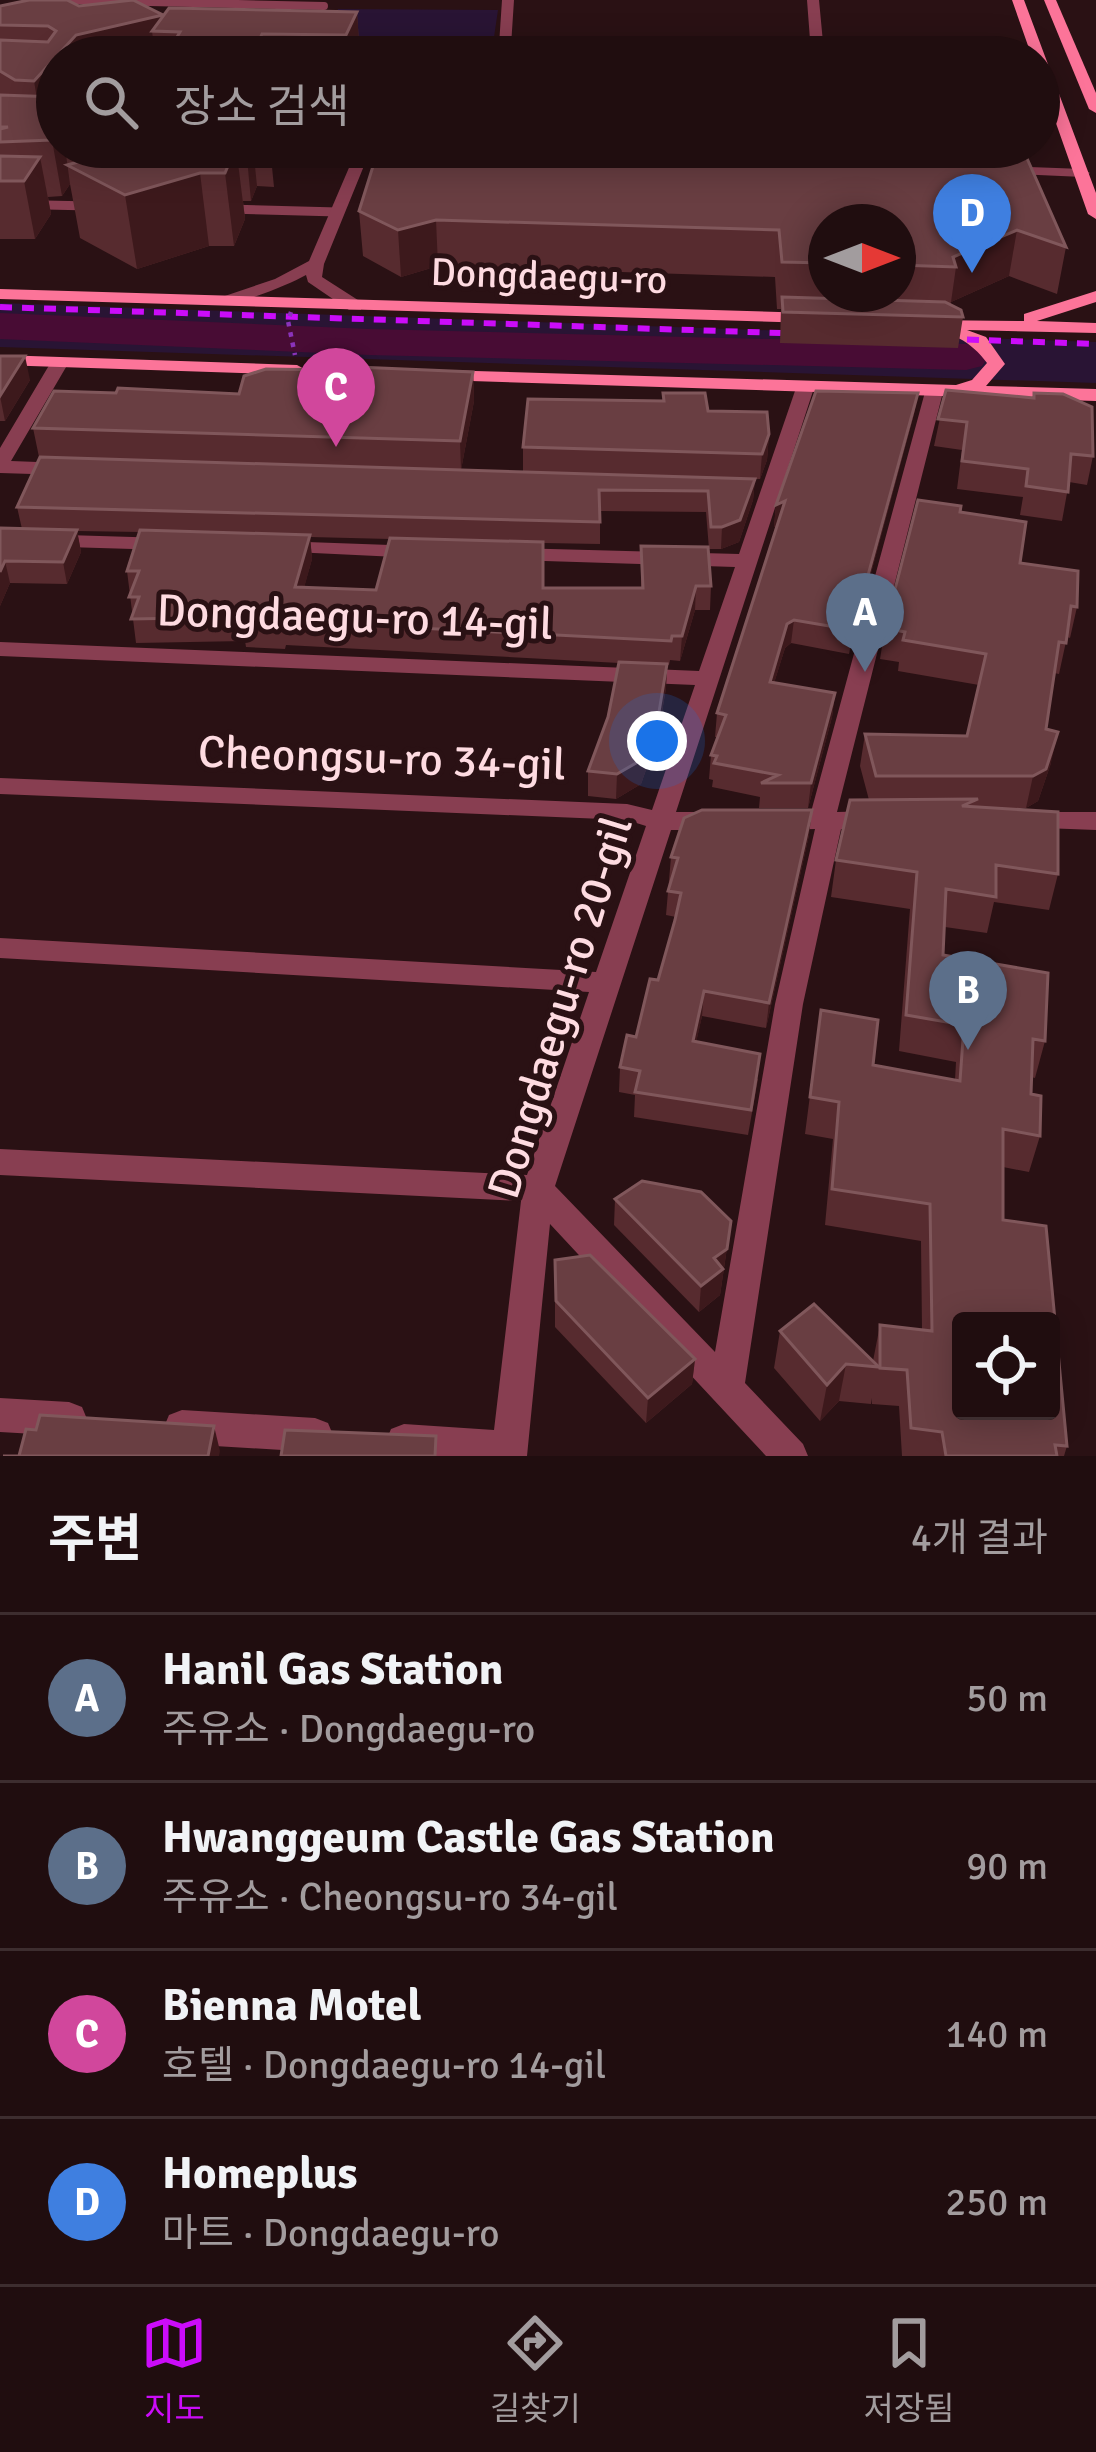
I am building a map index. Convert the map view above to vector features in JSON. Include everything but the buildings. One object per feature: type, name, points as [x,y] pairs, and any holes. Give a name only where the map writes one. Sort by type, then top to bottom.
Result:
[{"type":"main road","points":[[1018,0],[1031,36]]},
{"type":"main road","points":[[1050,0],[1096,109]]},
{"type":"main road","points":[[1060,110],[1096,214]]},
{"type":"main road","name":"Dongdaegu-ro","points":[[0,293],[828,319]]},
{"type":"main road","points":[[971,324],[1040,316],[1096,296]]},
{"type":"main road","points":[[934,392],[978,384],[996,364],[992,352],[962,332],[915,324],[1096,328]]},
{"type":"main road","points":[[0,360],[316,371]]},
{"type":"main road","points":[[410,374],[1096,395]]},
{"type":"main road","points":[[1022,393],[1096,416]]},
{"type":"street","points":[[507,36],[508,0]]},
{"type":"street","points":[[813,0],[816,36]]},
{"type":"street","points":[[317,26],[325,3]]},
{"type":"street","points":[[355,306],[314,280],[316,264],[356,168]]},
{"type":"street","points":[[990,170],[1083,173]]},
{"type":"street","points":[[215,302],[281,282],[316,264]]},
{"type":"street","points":[[60,362],[0,465],[93,470]]},
{"type":"street","name":"Dongdaegu-ro 20-gil","points":[[510,1452],[538,1190],[745,562],[758,490],[805,388]]},
{"type":"street","points":[[726,1389],[790,1004],[826,820],[934,392]]},
{"type":"street","name":"Dongdaegu-ro 14-gil","points":[[0,539],[186,544]]},
{"type":"street","name":"Dongdaegu-ro 14-gil","points":[[256,547],[442,552]]},
{"type":"street","name":"Dongdaegu-ro 14-gil","points":[[489,554],[745,562]]},
{"type":"street","name":"Dongdaegu-ro 14-gil","points":[[0,650],[706,679]]},
{"type":"street","name":"Cheongsu-ro 34-gil","points":[[0,786],[627,812],[659,821],[897,820]]},
{"type":"street","points":[[1007,821],[1096,821]]},
{"type":"street","points":[[0,948],[607,982]]},
{"type":"street","points":[[0,1162],[538,1190],[790,1456]]},
{"type":"street","points":[[0,1415],[93,1421]]},
{"type":"street","points":[[139,1424],[510,1452]]},
{"type":"lane","points":[[65,0],[325,3]]},
{"type":"lane","points":[[0,204],[113,207]]},
{"type":"lane","points":[[203,209],[338,212]]},
{"type":"path","points":[[290,312],[295,355]]},
{"type":"shaded area","points":[[338,9],[498,10],[494,36],[327,36]]},
{"type":"shaded area","points":[[0,303],[1096,342],[1096,383],[0,347]]},
{"type":"waterway","points":[[0,326],[369,342],[966,357]]},
{"type":"railway","points":[[0,307],[810,334]]},
{"type":"railway","points":[[923,338],[1096,344]]},
{"type":"place","name":"Homeplus","points":[[972,273]]},
{"type":"place","name":"Bienna Motel","points":[[336,447]]},
{"type":"place","name":"Hanil Gas Station","points":[[865,672]]},
{"type":"place","name":"Hwanggeum Castle Gas Station","points":[[968,1050]]}]
